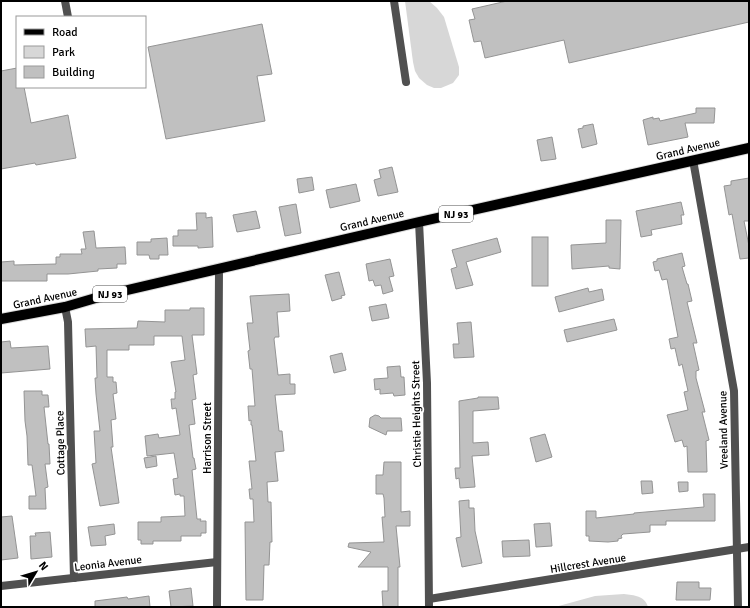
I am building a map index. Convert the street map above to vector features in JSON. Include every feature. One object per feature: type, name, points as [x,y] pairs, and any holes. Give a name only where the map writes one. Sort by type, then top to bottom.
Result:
[{"type":"main road","name":"Grand Avenue","points":[[1,319],[66,307],[106,295],[419,222],[749,148]]},
{"type":"street","points":[[65,1],[68,16]]},
{"type":"street","points":[[394,1],[406,82]]},
{"type":"street","name":"Vreeland Avenue","points":[[693,160],[734,391],[738,607]]},
{"type":"street","name":"Christie Heights Street","points":[[419,222],[427,383],[429,603]]},
{"type":"street","name":"Harrison Street","points":[[217,607],[219,269]]},
{"type":"street","name":"Cottage Place","points":[[66,307],[68,322],[74,578]]},
{"type":"street","name":"Hillcrest Avenue","points":[[429,603],[749,547]]},
{"type":"street","name":"Leonia Avenue","points":[[1,586],[217,562]]},
{"type":"green space","points":[[405,1],[429,1],[444,17],[459,67],[459,75],[453,83],[441,88],[434,88],[427,85],[419,78],[415,71],[413,62]]},
{"type":"green space","points":[[624,594],[642,598],[647,603],[648,607],[555,607],[595,596]]},
{"type":"building","points":[[507,1],[749,1],[749,22],[569,63],[564,40],[485,58],[481,41],[474,42],[469,20],[475,19],[472,9]]},
{"type":"building","points":[[262,24],[272,74],[257,76],[265,121],[166,139],[148,47]]},
{"type":"building","points":[[16,68],[16,88],[24,88],[31,123],[68,115],[76,158],[1,169],[1,71]]},
{"type":"building","points":[[696,108],[715,108],[714,123],[685,123],[688,137],[648,145],[643,120],[653,117],[653,119],[659,118],[660,121],[696,113]]},
{"type":"building","points":[[593,124],[597,144],[582,148],[578,129],[583,128],[583,126]]},
{"type":"building","points":[[552,137],[556,159],[541,161],[537,140]]},
{"type":"building","points":[[392,167],[398,192],[378,196],[374,180],[381,178],[379,170]]},
{"type":"building","points":[[312,177],[314,190],[299,193],[297,179]]},
{"type":"building","points":[[749,178],[749,221],[744,221],[749,246],[749,258],[740,259],[732,214],[729,215],[724,186],[731,185],[731,181]]},
{"type":"building","points":[[356,184],[360,201],[330,208],[326,190]]},
{"type":"building","points":[[681,202],[684,215],[681,215],[682,224],[651,230],[652,235],[641,237],[636,211]]},
{"type":"building","points":[[296,204],[301,233],[285,236],[279,207]]},
{"type":"building","points":[[256,211],[260,228],[237,232],[233,215]]},
{"type":"building","points":[[196,213],[206,213],[206,218],[212,217],[213,247],[198,248],[198,246],[173,246],[173,236],[178,236],[178,230],[197,230]]},
{"type":"building","points":[[606,220],[621,220],[620,269],[609,268],[609,266],[572,269],[571,245],[606,243]]},
{"type":"building","points":[[94,231],[96,248],[125,247],[126,264],[117,264],[117,268],[98,269],[98,271],[68,274],[47,274],[47,281],[1,281],[1,262],[14,261],[14,265],[56,264],[56,257],[60,257],[60,254],[82,254],[81,249],[86,249],[83,232]]},
{"type":"building","points":[[532,237],[548,237],[548,286],[532,286]]},
{"type":"building","points":[[167,238],[168,255],[159,255],[159,259],[150,259],[149,255],[137,255],[137,242],[151,242],[151,239]]},
{"type":"building","points":[[497,238],[501,252],[466,262],[473,285],[456,289],[451,269],[457,267],[452,250]]},
{"type":"building","points":[[682,253],[685,266],[682,267],[692,301],[687,302],[697,343],[693,343],[699,370],[696,371],[696,378],[705,412],[702,412],[709,440],[706,441],[707,472],[688,472],[687,446],[684,447],[682,440],[675,442],[667,415],[688,410],[684,392],[688,391],[682,364],[679,366],[675,348],[671,349],[669,339],[678,337],[667,279],[662,280],[659,270],[655,271],[653,262],[657,261],[657,259]]},
{"type":"building","points":[[390,259],[394,276],[389,277],[393,291],[383,294],[381,285],[375,286],[373,280],[369,281],[366,264]]},
{"type":"building","points":[[339,272],[345,295],[341,296],[342,298],[332,301],[325,275]]},
{"type":"building","points":[[588,288],[589,292],[602,289],[604,300],[559,312],[555,297]]},
{"type":"building","points":[[289,294],[290,311],[277,312],[279,337],[275,337],[274,339],[278,375],[290,374],[290,384],[295,384],[295,394],[275,395],[279,431],[282,431],[284,451],[275,452],[278,481],[267,482],[268,502],[271,502],[272,542],[270,542],[269,565],[264,565],[263,600],[246,600],[245,522],[254,522],[253,499],[250,499],[249,489],[252,489],[249,461],[256,461],[252,425],[251,420],[249,421],[248,406],[255,406],[252,369],[250,369],[248,351],[250,350],[247,323],[253,323],[250,296]]},
{"type":"building","points":[[386,304],[389,318],[372,321],[369,307]]},
{"type":"building","points":[[190,308],[204,308],[204,335],[192,335],[197,374],[193,375],[196,399],[192,400],[195,424],[189,425],[193,458],[196,469],[192,470],[197,519],[201,519],[200,521],[206,521],[206,533],[201,533],[201,536],[181,536],[181,541],[153,541],[153,544],[141,544],[141,540],[138,540],[138,522],[161,522],[161,517],[185,516],[184,496],[180,496],[180,494],[175,495],[173,479],[178,478],[174,453],[147,456],[145,436],[158,434],[159,438],[180,435],[176,408],[172,409],[171,399],[175,399],[176,392],[171,362],[185,360],[182,336],[154,336],[154,345],[129,345],[129,350],[107,350],[107,377],[113,377],[113,382],[116,382],[117,393],[113,394],[116,419],[111,420],[113,447],[111,447],[119,503],[100,506],[92,464],[96,463],[94,431],[100,431],[95,378],[97,378],[96,346],[86,347],[85,329],[137,328],[138,321],[165,322],[165,310],[190,310]]},
{"type":"building","points":[[614,319],[617,330],[567,342],[564,330]]},
{"type":"building","points":[[471,322],[474,357],[454,358],[453,344],[459,344],[457,323]]},
{"type":"building","points":[[10,341],[11,348],[48,346],[50,369],[1,373],[1,342]]},
{"type":"building","points":[[342,353],[346,370],[334,373],[330,356]]},
{"type":"building","points":[[400,366],[401,377],[404,377],[405,395],[394,396],[393,393],[380,394],[380,389],[375,390],[374,379],[388,378],[387,367]]},
{"type":"building","points":[[24,391],[42,391],[42,395],[48,395],[49,407],[44,407],[50,464],[45,464],[48,487],[45,488],[46,509],[29,509],[29,496],[36,496],[32,465],[28,465]]},
{"type":"building","points":[[478,397],[498,397],[499,409],[473,411],[473,443],[488,442],[489,455],[472,456],[475,487],[460,488],[459,478],[456,479],[455,468],[460,468],[459,401]]},
{"type":"building","points":[[375,415],[381,418],[401,418],[402,431],[387,431],[386,435],[369,427],[370,418]]},
{"type":"building","points":[[545,434],[552,457],[536,462],[530,438]]},
{"type":"building","points":[[156,456],[157,466],[146,468],[144,458]]},
{"type":"building","points":[[384,462],[401,462],[401,512],[410,511],[410,526],[396,526],[400,567],[398,567],[398,607],[383,607],[382,591],[388,591],[388,567],[358,567],[371,552],[348,547],[349,543],[384,542],[382,517],[385,517],[384,498],[383,494],[376,494],[376,475],[383,475]]},
{"type":"building","points":[[641,481],[652,481],[653,493],[642,494]]},
{"type":"building","points":[[678,482],[688,482],[688,491],[679,492]]},
{"type":"building","points":[[703,494],[715,494],[715,521],[666,521],[666,525],[650,525],[650,532],[623,534],[621,536],[622,538],[618,539],[618,541],[589,541],[589,536],[586,536],[586,511],[596,511],[596,518],[704,507]]},
{"type":"building","points":[[469,500],[469,508],[474,508],[475,531],[482,563],[462,567],[456,538],[461,537],[459,501]]},
{"type":"building","points":[[12,516],[18,558],[1,560],[1,517]]},
{"type":"building","points":[[550,523],[552,546],[536,547],[534,524]]},
{"type":"building","points":[[114,524],[115,534],[105,536],[106,545],[91,546],[88,527]]},
{"type":"building","points":[[50,532],[52,557],[31,559],[30,536],[36,536],[35,533]]},
{"type":"building","points":[[529,540],[530,556],[503,557],[502,541]]},
{"type":"building","points":[[677,582],[699,582],[699,588],[711,588],[710,600],[676,600]]},
{"type":"building","points":[[191,588],[193,606],[171,607],[169,591]]},
{"type":"building","points":[[149,596],[150,607],[95,607],[95,601]]}]
